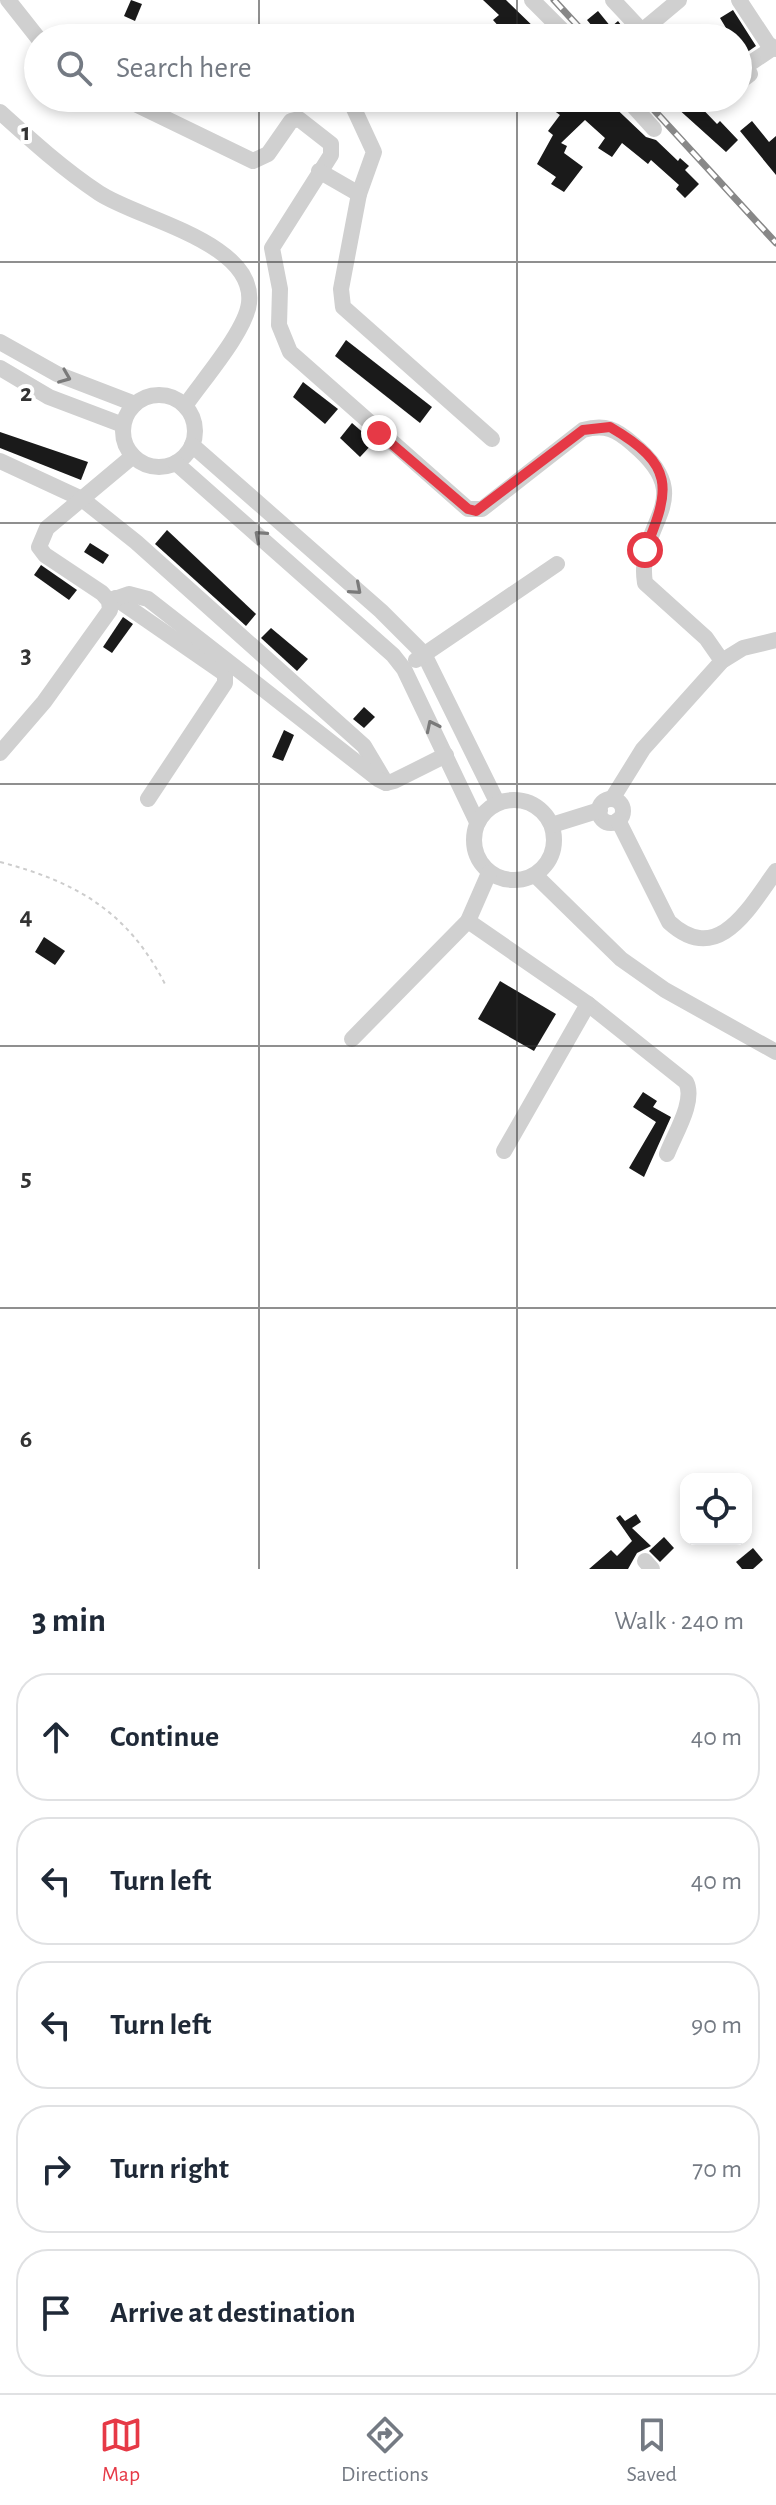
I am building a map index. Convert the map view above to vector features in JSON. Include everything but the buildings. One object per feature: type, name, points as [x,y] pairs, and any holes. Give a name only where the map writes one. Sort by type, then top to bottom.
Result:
[{"type":"street","points":[[8,0],[27,24]]},
{"type":"street","points":[[532,0],[556,24]]},
{"type":"street","points":[[613,0],[638,24]]},
{"type":"street","points":[[656,24],[679,0]]},
{"type":"street","points":[[739,0],[774,49],[752,62]]},
{"type":"street","points":[[0,112],[51,159],[101,195],[127,210],[207,242],[233,262],[244,277],[250,293],[245,318],[185,406]]},
{"type":"street","points":[[152,112],[253,161],[263,159],[285,127],[299,119],[331,144],[331,155],[272,248],[280,289],[279,325],[290,352],[468,509],[482,509],[583,430],[603,426],[615,431],[645,455],[664,480],[663,507],[645,550],[645,583],[706,638],[722,661]]},
{"type":"street","points":[[355,112],[374,152],[359,194],[341,289],[343,307],[492,439]]},
{"type":"street","points":[[639,112],[654,129]]},
{"type":"street","points":[[319,171],[359,194]]},
{"type":"street","points":[[0,342],[57,374],[135,404]]},
{"type":"street","points":[[0,368],[49,397],[123,425]]},
{"type":"street","points":[[160,395],[185,406],[195,431],[192,445],[176,463],[161,467],[146,465],[133,456],[124,442],[123,425],[135,404],[160,395]]},
{"type":"street","points":[[192,445],[381,611],[424,654],[497,802]]},
{"type":"street","points":[[133,456],[47,528],[39,547],[225,674],[225,683],[148,799]]},
{"type":"street","points":[[0,461],[82,499],[136,542],[364,746],[386,783]]},
{"type":"street","points":[[176,463],[375,636],[404,669],[477,822]]},
{"type":"street","points":[[404,669],[557,564]]},
{"type":"street","points":[[112,599],[129,594],[148,599],[386,783]]},
{"type":"street","points":[[0,753],[94,636],[110,610],[112,599]]},
{"type":"street","points":[[776,640],[743,648],[722,661],[643,749],[606,804],[606,821],[618,820],[669,922],[681,934],[697,940],[712,939],[726,931],[743,916],[776,871]]},
{"type":"street","points":[[386,783],[446,755]]},
{"type":"street","points":[[519,799],[539,808],[552,825],[555,844],[548,862],[535,875],[520,880],[504,880],[489,873],[477,858],[473,840],[477,822],[497,802],[519,799]]},
{"type":"street","points":[[552,825],[606,804]]},
{"type":"street","points":[[352,1039],[468,921],[489,873]]},
{"type":"street","points":[[535,875],[621,959],[665,990],[776,1052]]},
{"type":"street","points":[[468,921],[588,1004],[689,1088],[667,1154]]},
{"type":"street","points":[[504,1151],[588,1004]]},
{"type":"path","points":[[0,862],[33,870],[100,903],[147,949],[165,984]]},
{"type":"railway","points":[[554,0],[576,24]]},
{"type":"railway","points":[[656,112],[776,243]]},
{"type":"route","points":[[379,433],[468,509],[476,511],[583,430],[596,426],[610,427],[645,455],[664,480],[666,493],[663,507],[645,550]]}]
